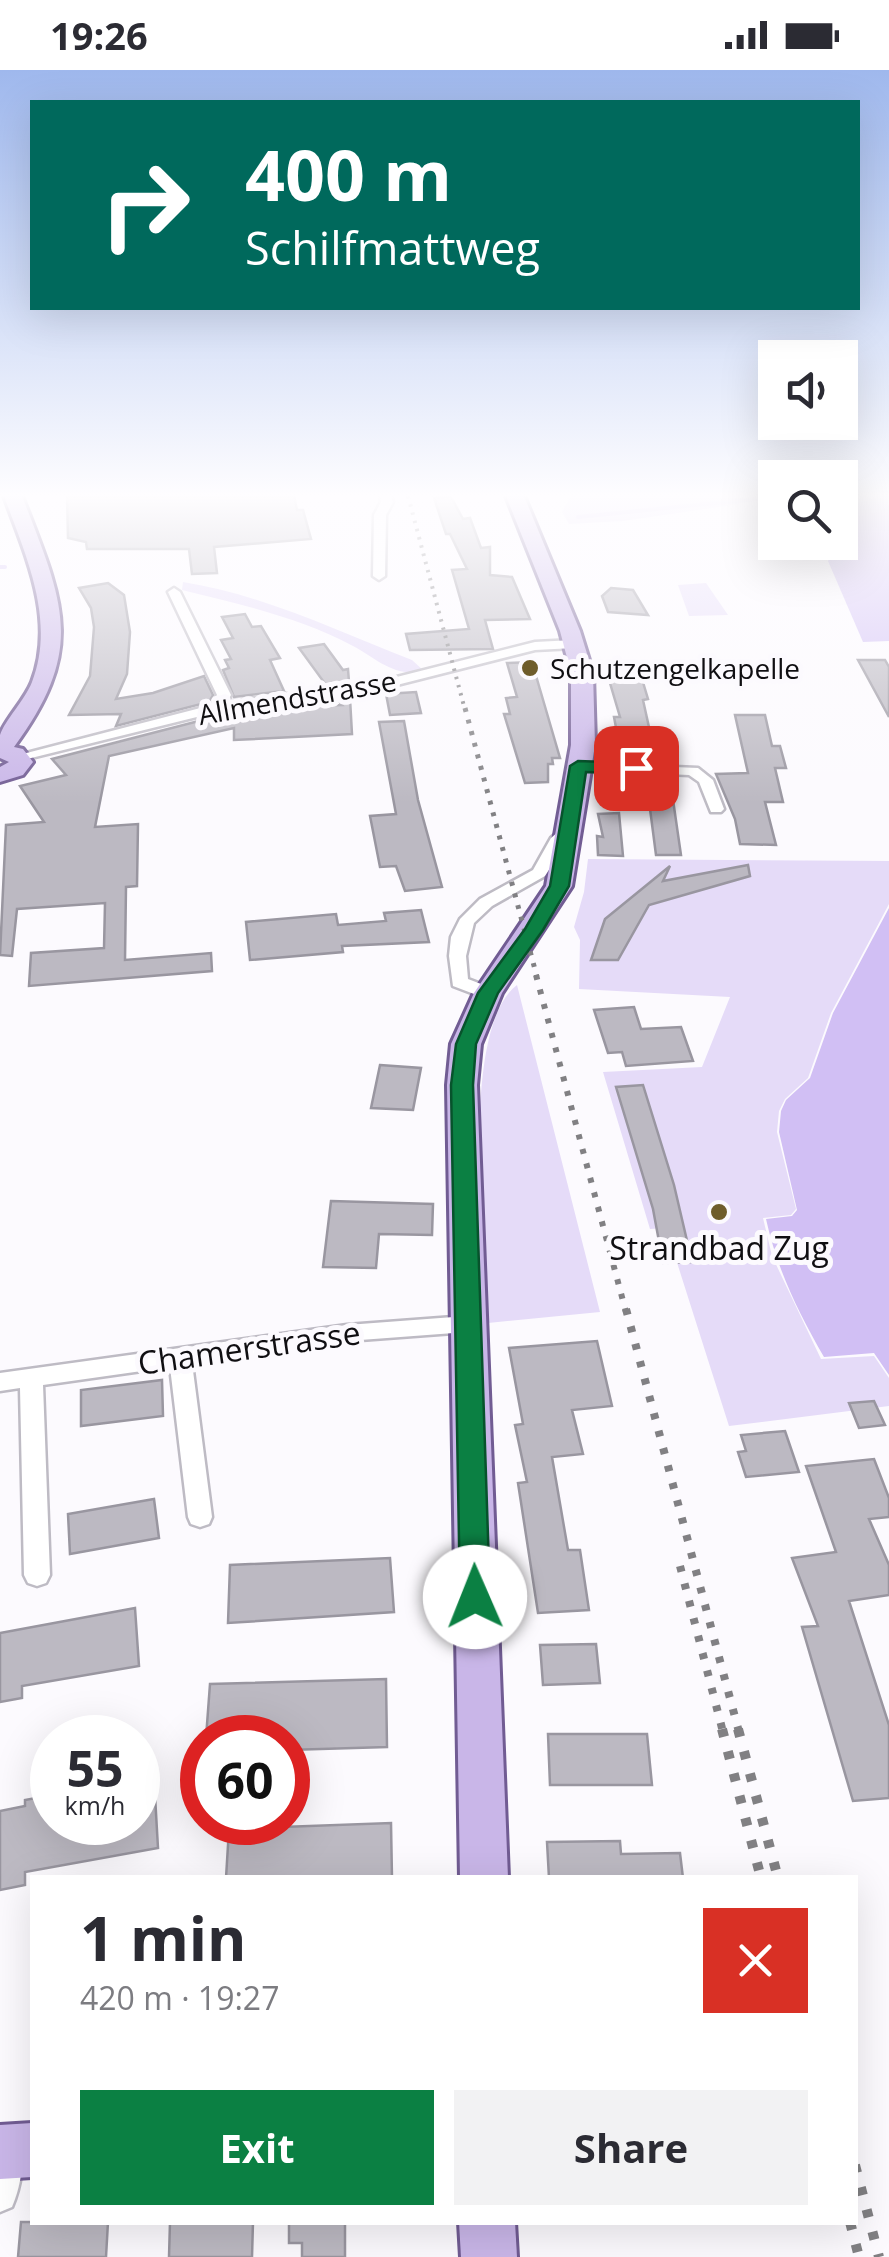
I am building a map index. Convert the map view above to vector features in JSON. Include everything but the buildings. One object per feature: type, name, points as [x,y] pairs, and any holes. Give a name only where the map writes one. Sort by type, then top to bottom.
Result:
[{"type":"main road","points":[[0,775],[15,770],[7,753],[32,708],[55,645],[49,598]]},
{"type":"main road","points":[[484,1875],[462,1085],[466,1044],[488,993],[534,930],[559,886],[585,708],[582,672],[556,598]]},
{"type":"main road","points":[[487,2225],[489,2257]]},
{"type":"street","points":[[177,598],[224,695],[216,708]]},
{"type":"street","name":"Allmendstrasse","points":[[7,753],[216,708],[377,686],[535,646],[574,644]]},
{"type":"street","points":[[578,766],[693,770],[706,780],[716,809]]},
{"type":"street","points":[[488,993],[459,982],[456,944],[463,922],[484,903],[539,873],[552,843],[566,829]]},
{"type":"street","name":"Chamerstrasse","points":[[0,1382],[347,1333],[467,1324]]},
{"type":"street","points":[[180,1356],[200,1517]]},
{"type":"street","points":[[30,1378],[36,1574]]},
{"type":"shaded area","points":[[212,598],[248,598],[300,615],[412,660],[424,671],[395,670],[312,627]]},
{"type":"shaded area","points":[[683,598],[716,598],[728,615],[689,616]]},
{"type":"shaded area","points":[[844,598],[889,598],[889,641],[863,642]]},
{"type":"shaded area","points":[[588,859],[889,861],[889,904],[831,1013],[808,1078],[785,1099],[779,1111],[777,1132],[796,1209],[791,1215],[763,1218],[772,1256],[821,1359],[874,1356],[889,1378],[889,1406],[729,1426],[666,1228],[650,1229],[603,1072],[702,1067],[730,997],[579,989],[580,940],[574,927]]},
{"type":"shaded area","points":[[889,908],[889,1375],[874,1353],[824,1357],[789,1290],[766,1219],[792,1216],[797,1210],[779,1132],[781,1111],[786,1100],[810,1078],[833,1013]]},
{"type":"shaded area","points":[[517,985],[600,1312],[488,1323],[480,1196],[481,1093],[487,1047],[499,1009]]},
{"type":"railway","points":[[435,598],[465,710]]},
{"type":"railway","points":[[465,708],[537,977]]},
{"type":"railway","points":[[536,975],[626,1312]]},
{"type":"railway","points":[[626,1309],[739,1732]]},
{"type":"railway","points":[[680,1566],[723,1732]]},
{"type":"railway","points":[[722,1729],[760,1875]]},
{"type":"railway","points":[[738,1729],[777,1875]]},
{"type":"railway","points":[[858,2176],[879,2257]]},
{"type":"railway","points":[[851,2225],[859,2257]]},
{"type":"place","name":"Schutzengelkapelle","points":[[530,668]]},
{"type":"place","name":"Strandbad Zug","points":[[719,1212]]},
{"type":"route","points":[[475,1597],[462,1085],[466,1044],[488,993],[534,930],[559,886],[578,766],[636,768]]}]
